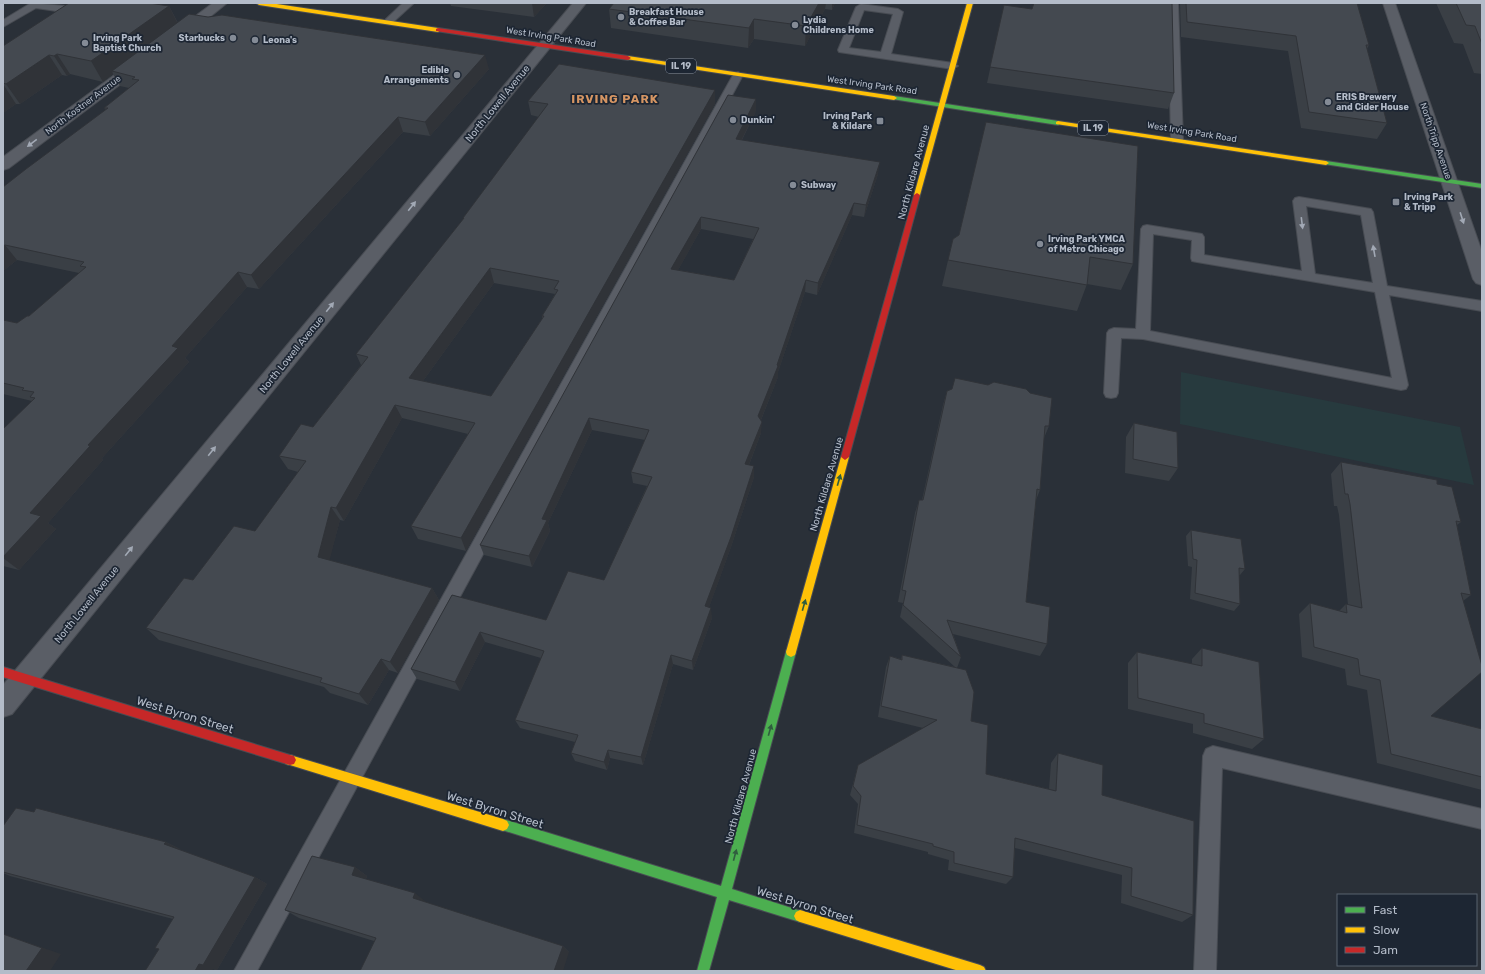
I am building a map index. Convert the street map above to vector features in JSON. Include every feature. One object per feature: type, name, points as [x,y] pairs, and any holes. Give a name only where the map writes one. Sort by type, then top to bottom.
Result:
[{"type":"street","points":[[168,42],[221,3]]},
{"type":"street","name":"West Irving Park Road","points":[[259,3],[1482,186]]},
{"type":"street","name":"North Lowell Avenue","points":[[3,705],[14,675],[580,3]]},
{"type":"street","name":"North Kildare Avenue","points":[[703,971],[970,3]]},
{"type":"street","name":"North Tripp Avenue","points":[[1389,3],[1482,279]]},
{"type":"street","name":"North Kostner Avenue","points":[[3,165],[150,56]]},
{"type":"street","name":"West Byron Street","points":[[14,675],[980,971]]},
{"type":"lane","points":[[388,22],[409,3]]},
{"type":"lane","points":[[1173,3],[1177,140]]},
{"type":"lane","points":[[3,24],[37,4],[66,9],[60,13]]},
{"type":"lane","points":[[885,56],[898,12],[861,7],[843,50],[953,66]]},
{"type":"lane","points":[[245,971],[738,75]]},
{"type":"lane","points":[[1111,393],[1114,333],[1142,334],[1401,385],[1367,212],[1299,201],[1309,277]]},
{"type":"lane","points":[[1142,334],[1147,229],[1198,237],[1197,258],[1482,306]]},
{"type":"lane","points":[[1205,971],[1213,756],[1482,819]]},
{"type":"green space","points":[[1181,372],[1460,427],[1474,485],[1180,424]]},
{"type":"building","points":[[69,3],[149,3],[169,6],[91,61],[57,54],[54,56],[49,55],[6,84],[3,83],[3,46]]},
{"type":"building","points":[[614,3],[819,3],[806,26],[754,19],[749,28],[609,9]]},
{"type":"building","points":[[1034,3],[1172,3],[1174,93],[990,67],[1004,5],[1032,9]]},
{"type":"building","points":[[1186,3],[1357,3],[1369,45],[1366,45],[1387,123],[1309,112],[1296,36],[1187,22]]},
{"type":"building","points":[[1456,3],[1482,3],[1482,44],[1475,26],[1466,25]]},
{"type":"building","points":[[189,14],[208,17],[222,15],[485,55],[425,122],[398,117],[251,275],[238,272],[172,346],[178,348],[88,445],[90,446],[30,513],[41,516],[3,557],[3,429],[35,398],[30,397],[34,392],[22,390],[24,388],[3,383],[3,320],[17,323],[29,316],[86,267],[80,266],[84,262],[5,245],[3,246],[3,187],[108,108],[104,108],[139,80],[132,79],[135,77],[112,71]]},
{"type":"building","points":[[559,64],[715,90],[461,538],[411,526],[475,423],[395,405],[336,508],[331,507],[318,557],[432,588],[390,662],[381,659],[359,694],[320,682],[322,678],[146,628],[184,578],[193,580],[234,526],[255,531],[306,461],[279,456],[301,424],[313,427],[368,357],[356,354],[464,218],[548,104],[528,101]],"holes":[[[490,268],[559,281],[554,289],[558,290],[542,316],[544,316],[491,396],[409,378]]]},
{"type":"building","points":[[728,95],[756,99],[736,139],[880,162],[866,205],[854,203],[818,283],[806,280],[777,365],[778,366],[758,416],[762,422],[745,464],[754,466],[731,537],[705,606],[711,608],[692,661],[671,655],[641,757],[608,750],[604,762],[571,753],[578,735],[515,720],[544,651],[480,632],[455,682],[411,669],[452,595],[546,620],[568,571],[604,580],[652,477],[631,472],[649,430],[589,418],[542,519],[547,520],[529,556],[480,545]],"holes":[[[701,217],[759,228],[734,280],[671,269]]]},
{"type":"building","name":"Irving Park YMCA of Metro Chicago","points":[[986,122],[1138,146],[1133,264],[1090,257],[1087,285],[948,260],[953,239],[959,235]]},
{"type":"building","points":[[955,378],[988,385],[994,382],[1026,389],[1030,393],[1052,398],[1049,426],[1045,426],[1040,490],[1037,489],[1026,602],[1050,607],[1047,644],[947,620],[961,657],[903,605],[906,591],[902,590],[919,500],[923,500],[947,391],[952,389]]},
{"type":"building","points":[[1134,423],[1177,432],[1178,468],[1133,459]]},
{"type":"building","points":[[1341,462],[1437,480],[1437,484],[1452,487],[1461,522],[1456,521],[1471,595],[1461,593],[1482,666],[1482,672],[1431,716],[1482,729],[1482,777],[1391,754],[1380,680],[1360,675],[1358,659],[1314,647],[1310,603],[1347,613],[1346,604],[1362,608],[1350,504],[1348,494],[1345,494]]},
{"type":"building","points":[[1191,530],[1241,539],[1245,569],[1239,568],[1240,604],[1195,593],[1197,560],[1193,559]]},
{"type":"building","points":[[1202,648],[1259,662],[1264,739],[1204,723],[1204,714],[1138,698],[1137,652],[1202,666]]},
{"type":"building","points":[[902,655],[966,670],[974,692],[971,721],[988,725],[986,774],[1056,791],[1058,753],[1103,765],[1102,795],[1194,821],[1193,915],[1131,896],[1132,868],[1015,838],[1013,877],[954,863],[954,852],[933,846],[933,844],[857,825],[861,796],[853,786],[858,765],[937,720],[881,706],[890,656],[902,660]]},
{"type":"building","points":[[16,808],[34,812],[36,808],[166,842],[164,844],[255,877],[203,965],[199,964],[195,971],[145,971],[159,949],[155,948],[174,917],[3,872],[3,826]]},
{"type":"building","points":[[312,856],[355,867],[352,875],[415,893],[413,898],[563,946],[554,971],[360,971],[376,938],[285,910]]},
{"type":"building","points":[[3,934],[42,948],[26,971],[3,971]]},
{"type":"traffic: fast","points":[[894,98],[1058,123]]},
{"type":"traffic: fast","points":[[1326,163],[1482,186]]},
{"type":"traffic: fast","points":[[703,971],[791,652]]},
{"type":"traffic: fast","points":[[503,825],[800,916]]},
{"type":"traffic: slow","points":[[259,3],[438,30]]},
{"type":"traffic: slow","points":[[917,195],[970,3]]},
{"type":"traffic: slow","points":[[628,58],[894,98]]},
{"type":"traffic: slow","points":[[1058,123],[1326,163]]},
{"type":"traffic: slow","points":[[791,652],[845,457]]},
{"type":"traffic: slow","points":[[290,760],[503,825]]},
{"type":"traffic: slow","points":[[800,916],[980,971]]},
{"type":"traffic: jam","points":[[438,30],[628,58]]},
{"type":"traffic: jam","points":[[845,457],[917,195]]},
{"type":"traffic: jam","points":[[3,672],[290,760]]},
{"type":"place","name":"Breakfast House & Coffee Bar","points":[[621,17]]},
{"type":"place","name":"Lydia Childrens Home","points":[[795,25]]},
{"type":"place","name":"Starbucks","points":[[233,38]]},
{"type":"place","name":"Leona's","points":[[255,40]]},
{"type":"place","name":"Irving Park Baptist Church","points":[[85,43]]},
{"type":"place","name":"Edible Arrangements","points":[[457,75]]},
{"type":"place","name":"ERIS Brewery and Cider House","points":[[1328,102]]},
{"type":"place","name":"Dunkin'","points":[[733,120]]},
{"type":"place","name":"Irving Park & Kildare","points":[[880,121]]},
{"type":"place","name":"Subway","points":[[793,185]]},
{"type":"place","name":"Irving Park & Tripp","points":[[1396,202]]},
{"type":"place","name":"Irving Park YMCA of Metro Chicago","points":[[1040,244]]},
{"type":"district","name":"IRVING PARK","points":[[615,99]]}]
